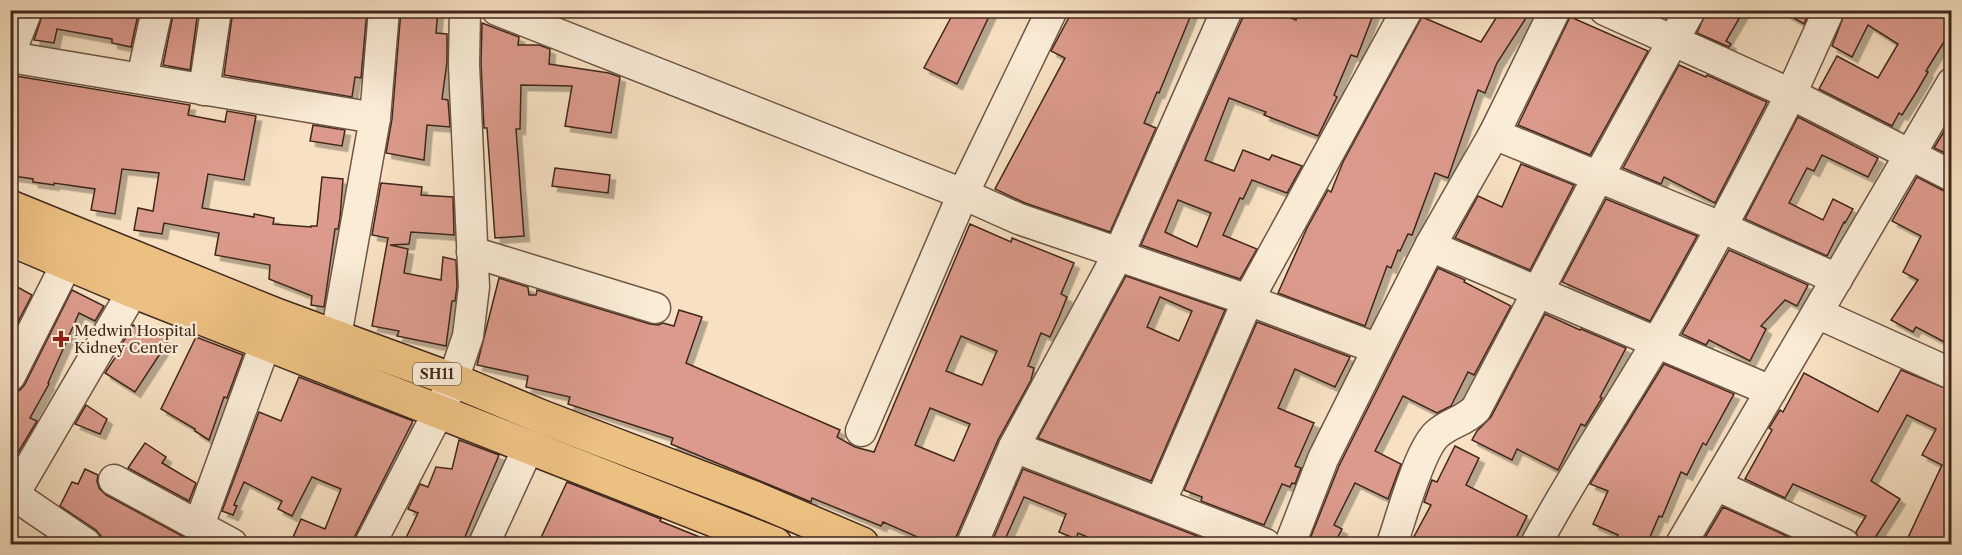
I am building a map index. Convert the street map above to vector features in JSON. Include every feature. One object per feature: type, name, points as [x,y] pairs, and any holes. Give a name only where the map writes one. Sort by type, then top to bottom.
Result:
[{"type":"main road","name":"SH11","points":[[10,207],[148,264],[453,380],[542,417],[753,498],[862,544]]},
{"type":"main road","name":"SH11","points":[[10,239],[133,291],[529,446],[736,537],[776,544]]},
{"type":"street","points":[[10,52],[27,10]]},
{"type":"street","points":[[142,78],[157,10]]},
{"type":"street","points":[[204,90],[216,10]]},
{"type":"street","points":[[336,336],[375,118],[384,10]]},
{"type":"street","points":[[370,544],[439,411],[453,380],[468,336],[474,287],[464,65],[465,10]]},
{"type":"street","points":[[497,10],[963,194],[1019,219],[1119,253],[1131,260],[1248,300],[1378,349]]},
{"type":"street","points":[[861,430],[963,194],[1052,10]]},
{"type":"street","points":[[972,544],[1014,447],[1119,253],[1227,10]]},
{"type":"street","points":[[1160,503],[1248,300],[1407,10]]},
{"type":"street","points":[[1290,544],[1323,459],[1430,246],[1494,134],[1555,10]]},
{"type":"street","points":[[1605,10],[1791,94],[1952,176]]},
{"type":"street","points":[[1392,544],[1429,444],[1438,433],[1469,417],[1476,409],[1599,175],[1690,10]]},
{"type":"street","points":[[1536,544],[1723,228],[1791,94],[1829,10]]},
{"type":"street","points":[[10,57],[375,118]]},
{"type":"street","points":[[1681,544],[1952,83]]},
{"type":"street","points":[[1494,134],[1599,175],[1837,279]]},
{"type":"street","points":[[1430,246],[1771,391]]},
{"type":"street","points":[[472,252],[655,309]]},
{"type":"street","points":[[10,376],[66,263]]},
{"type":"street","points":[[86,544],[12,498],[133,291]]},
{"type":"street","points":[[1817,312],[1952,374]]},
{"type":"street","points":[[199,525],[266,342]]},
{"type":"street","points":[[484,544],[529,446]]},
{"type":"street","points":[[1014,447],[1265,544]]},
{"type":"street","points":[[114,480],[232,544]]},
{"type":"street","points":[[1716,485],[1844,544]]},
{"type":"building","points":[[44,10],[139,10],[131,47],[112,43],[112,39],[57,29],[54,43],[34,40]]},
{"type":"building","points":[[174,10],[198,10],[190,70],[163,65]]},
{"type":"building","points":[[233,10],[367,10],[361,78],[355,77],[352,97],[224,75]]},
{"type":"building","points":[[401,10],[438,10],[436,33],[447,34],[447,62],[442,99],[448,100],[450,127],[427,125],[424,160],[386,153],[392,119]]},
{"type":"building","points":[[955,10],[992,10],[957,84],[924,68]]},
{"type":"building","points":[[1073,10],[1193,10],[1159,93],[1157,92],[1144,123],[1156,128],[1110,232],[1025,203],[995,189],[1065,58],[1051,51]]},
{"type":"building","points":[[1244,10],[1271,10],[1296,20],[1299,10],[1314,10],[1333,18],[1336,10],[1375,10],[1357,57],[1351,55],[1334,95],[1337,97],[1318,136],[1264,115],[1266,112],[1229,98],[1205,160],[1234,171],[1243,150],[1269,160],[1272,155],[1302,166],[1287,193],[1252,180],[1243,199],[1240,198],[1223,235],[1257,249],[1240,279],[1141,245],[1243,17]],"holes":[[[1178,200],[1211,213],[1197,247],[1165,232]]]},
{"type":"building","points":[[1501,10],[1531,10],[1497,63],[1485,93],[1478,90],[1448,178],[1435,173],[1412,235],[1408,234],[1391,268],[1387,266],[1365,326],[1278,293],[1307,228],[1328,190],[1331,192],[1343,162],[1422,17],[1481,42]]},
{"type":"building","points":[[1707,10],[1744,10],[1726,41],[1731,44],[1729,47],[1697,33]]},
{"type":"building","points":[[1780,10],[1810,10],[1804,24]]},
{"type":"building","points":[[1846,10],[1952,10],[1952,29],[1926,71],[1928,72],[1917,91],[1902,115],[1899,113],[1892,126],[1819,89],[1837,56],[1878,78],[1898,44],[1868,25],[1852,57],[1832,46]]},
{"type":"building","points":[[1571,15],[1575,19],[1648,51],[1590,155],[1518,125]]},
{"type":"building","points":[[482,23],[519,37],[518,45],[539,45],[550,49],[549,64],[609,73],[620,77],[611,133],[565,126],[572,86],[521,85],[520,129],[516,129],[524,236],[495,238],[487,128],[484,128]]},
{"type":"building","points":[[1679,65],[1767,102],[1715,203],[1664,177],[1661,184],[1623,168]]},
{"type":"building","points":[[10,75],[190,105],[188,115],[225,122],[227,111],[256,116],[244,180],[208,174],[202,208],[274,218],[273,224],[317,226],[322,177],[343,179],[340,218],[338,229],[335,229],[324,307],[311,305],[312,296],[269,279],[270,265],[215,255],[219,233],[164,223],[162,234],[134,230],[138,208],[153,211],[159,173],[122,169],[115,214],[91,210],[95,189],[33,182],[33,179],[13,176],[14,171],[10,171]]},
{"type":"building","points":[[1798,117],[1878,158],[1868,177],[1822,155],[1814,171],[1807,168],[1789,203],[1823,220],[1833,199],[1853,209],[1827,256],[1745,219]]},
{"type":"building","points":[[1952,118],[1952,156],[1934,148]]},
{"type":"building","points":[[313,125],[345,130],[342,146],[310,141]]},
{"type":"building","points":[[1521,164],[1574,185],[1530,270],[1455,238],[1478,196],[1502,207]]},
{"type":"building","points":[[555,168],[610,175],[608,193],[552,186]]},
{"type":"building","points":[[1917,177],[1952,193],[1952,346],[1916,327],[1913,332],[1891,320],[1918,280],[1903,272],[1921,236],[1892,221]]},
{"type":"building","points":[[381,183],[422,187],[421,195],[453,197],[454,235],[411,232],[409,244],[390,245],[408,249],[404,273],[441,280],[443,257],[456,260],[457,286],[455,301],[452,301],[446,346],[397,336],[399,331],[372,326],[388,238],[372,235]]},
{"type":"building","points":[[1606,199],[1697,236],[1650,321],[1562,282]]},
{"type":"building","points":[[970,224],[1011,242],[1012,238],[1074,263],[1061,294],[1067,297],[1059,317],[1050,337],[1041,333],[1028,366],[1034,368],[1031,380],[998,440],[955,544],[917,544],[920,538],[883,522],[881,526],[812,498],[811,502],[671,444],[673,438],[568,404],[570,397],[526,387],[528,376],[477,365],[499,278],[528,287],[529,295],[536,295],[537,290],[650,324],[663,323],[674,326],[679,310],[702,317],[686,363],[840,430],[837,437],[855,447],[874,452]],"holes":[[[961,336],[997,351],[982,385],[946,371]],[[930,408],[970,424],[954,461],[915,445]]]},
{"type":"building","points":[[1729,250],[1808,285],[1797,306],[1785,300],[1761,326],[1766,329],[1750,361],[1709,340],[1706,345],[1682,334]]},
{"type":"building","points":[[1438,268],[1465,280],[1464,282],[1511,306],[1474,375],[1468,372],[1451,406],[1437,413],[1403,396],[1375,451],[1401,464],[1388,499],[1355,483],[1334,525],[1342,529],[1334,544],[1308,544],[1339,466]]},
{"type":"building","points":[[1126,276],[1225,310],[1151,481],[1038,438]],"holes":[[[1160,297],[1192,311],[1179,341],[1147,327]]]},
{"type":"building","points":[[10,283],[32,295],[10,337]]},
{"type":"building","points":[[72,290],[104,306],[95,321],[79,313],[49,384],[30,418],[37,421],[16,456],[10,452],[10,399],[14,392],[20,390],[25,384]]},
{"type":"building","points":[[1545,314],[1626,348],[1600,397],[1602,398],[1585,426],[1581,424],[1558,470],[1517,449],[1512,460],[1472,440],[1477,431],[1491,417]]},
{"type":"building","points":[[1257,322],[1350,357],[1335,387],[1295,369],[1278,408],[1314,423],[1295,466],[1301,468],[1295,484],[1292,483],[1290,487],[1282,484],[1264,525],[1201,501],[1202,497],[1184,490]]},
{"type":"building","points":[[133,325],[169,340],[135,392],[105,373]]},
{"type":"building","points":[[196,337],[243,355],[227,398],[224,397],[209,440],[161,409]]},
{"type":"building","points":[[1664,364],[1734,394],[1706,445],[1703,443],[1687,475],[1681,472],[1662,517],[1659,516],[1647,544],[1614,544],[1618,535],[1593,524],[1608,491],[1590,484]]},
{"type":"building","points":[[1901,370],[1952,391],[1952,544],[1905,544],[1942,465],[1922,455],[1936,429],[1907,415],[1871,481],[1900,499],[1871,544],[1861,544],[1856,532],[1866,516],[1793,484],[1785,498],[1745,479],[1772,430],[1769,428],[1780,410],[1783,412],[1804,373],[1878,412]]},
{"type":"building","points":[[299,377],[413,421],[353,544],[290,544],[301,519],[325,529],[341,489],[312,477],[292,516],[278,509],[282,501],[244,482],[234,505],[237,506],[233,515],[222,511],[259,412],[281,421]]},
{"type":"building","points":[[86,405],[107,419],[100,434],[75,424]]},
{"type":"building","points":[[459,440],[499,455],[462,544],[403,544],[418,513],[408,509],[420,484],[428,487],[436,467],[452,469]]},
{"type":"building","points":[[145,443],[166,457],[162,463],[196,483],[189,501],[128,468]]},
{"type":"building","points":[[1455,446],[1479,458],[1466,485],[1527,516],[1513,544],[1410,544],[1431,505],[1424,502],[1432,480],[1437,482]]},
{"type":"building","points":[[85,469],[98,475],[99,488],[106,495],[197,544],[103,544],[96,530],[60,506],[72,482],[78,484]]},
{"type":"building","points":[[1023,469],[1218,544],[1104,544],[1078,533],[1076,539],[1059,532],[1066,514],[1024,497],[1003,544],[991,544]]},
{"type":"building","points":[[567,482],[661,519],[660,521],[717,544],[538,544]]},
{"type":"building","points":[[1723,507],[1804,544],[1794,544],[1778,537],[1774,544],[1701,544]]},
{"type":"place","name":"Medwin Hospital Kidney Center","points":[[61,339]]}]
